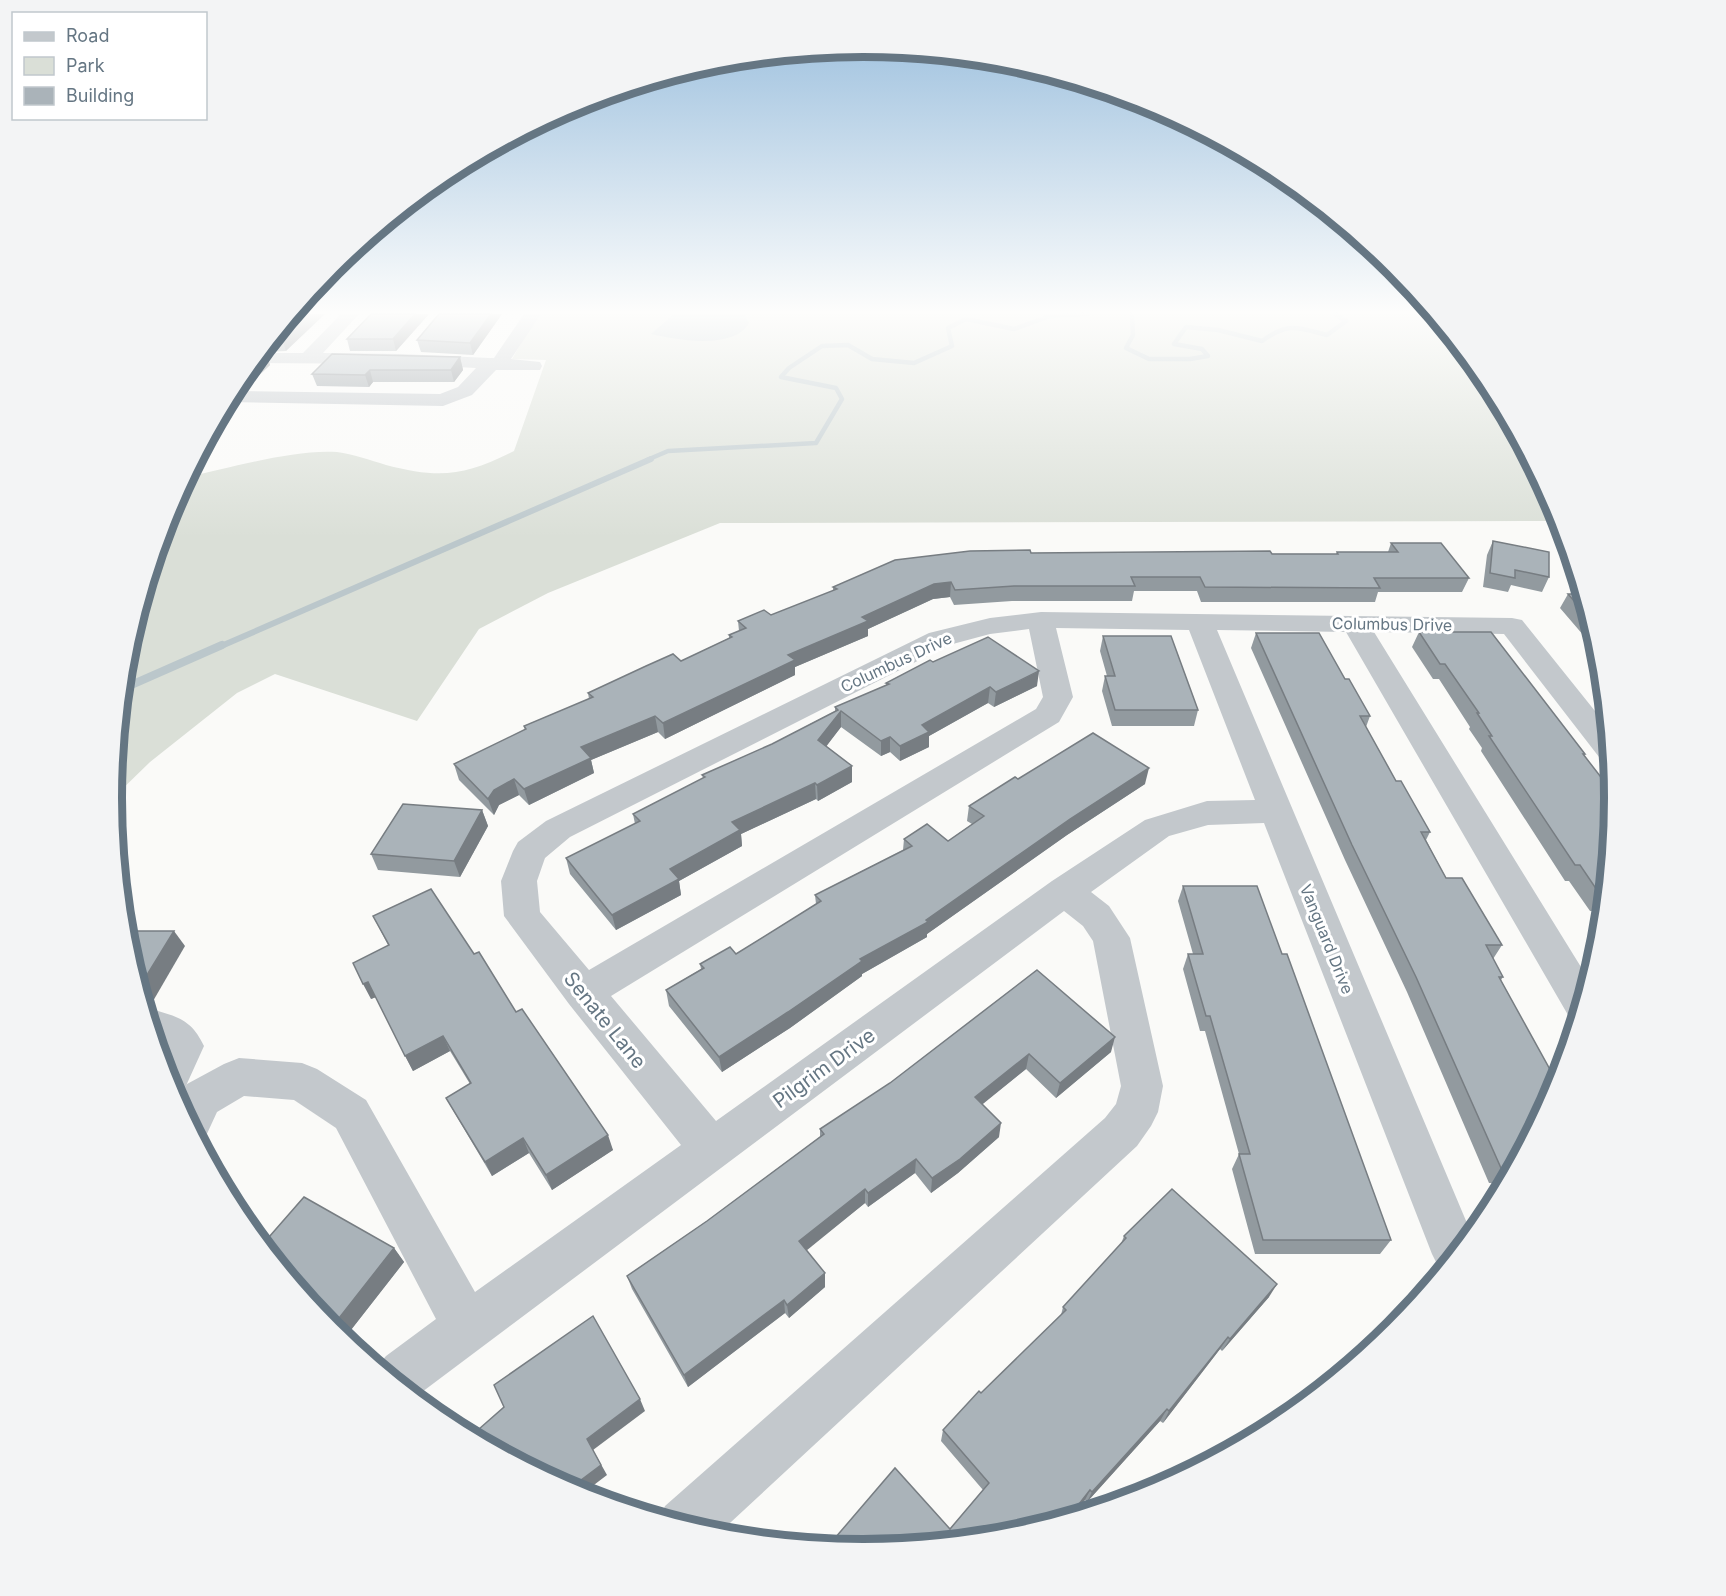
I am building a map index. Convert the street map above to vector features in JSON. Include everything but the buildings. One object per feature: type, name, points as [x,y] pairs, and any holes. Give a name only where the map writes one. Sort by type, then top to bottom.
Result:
[{"type":"street","points":[[240,397],[443,400],[468,388]]},
{"type":"street","points":[[583,993],[1048,715],[1058,697],[1041,620]]},
{"type":"street","name":"Columbus Drive","points":[[519,881],[530,851],[558,829],[939,639],[969,629],[1003,622],[1041,620],[1512,626],[1601,739]]},
{"type":"street","name":"Vanguard Drive","points":[[1200,623],[1453,1246]]},
{"type":"street","points":[[1355,624],[1577,995]]},
{"type":"street","name":"Pilgrim Drive","points":[[401,1377],[1065,891],[1157,828],[1207,813],[1275,811]]},
{"type":"street","name":"Senate Lane","points":[[519,881],[522,916],[712,1150]]},
{"type":"street","points":[[693,1519],[1121,1132],[1136,1113],[1142,1086],[1111,938],[1096,916],[1065,891]]},
{"type":"street","points":[[159,1028],[171,1032],[183,1046],[173,1068]]},
{"type":"street","points":[[193,1116],[202,1098],[238,1077],[302,1082],[351,1114],[468,1328]]},
{"type":"green space","points":[[536,388],[1481,388],[1528,470],[1551,521],[720,523],[548,593],[479,629],[417,721],[275,674],[237,693],[150,762],[122,789],[128,701],[136,653],[161,560],[196,475],[282,456],[320,452],[343,453],[422,472],[452,473],[481,466],[514,451]]},
{"type":"waterway","points":[[647,460],[668,451],[816,443],[842,399],[836,388]]},
{"type":"waterway","points":[[219,647],[651,459]]},
{"type":"waterway","points":[[131,685],[222,645]]}]
